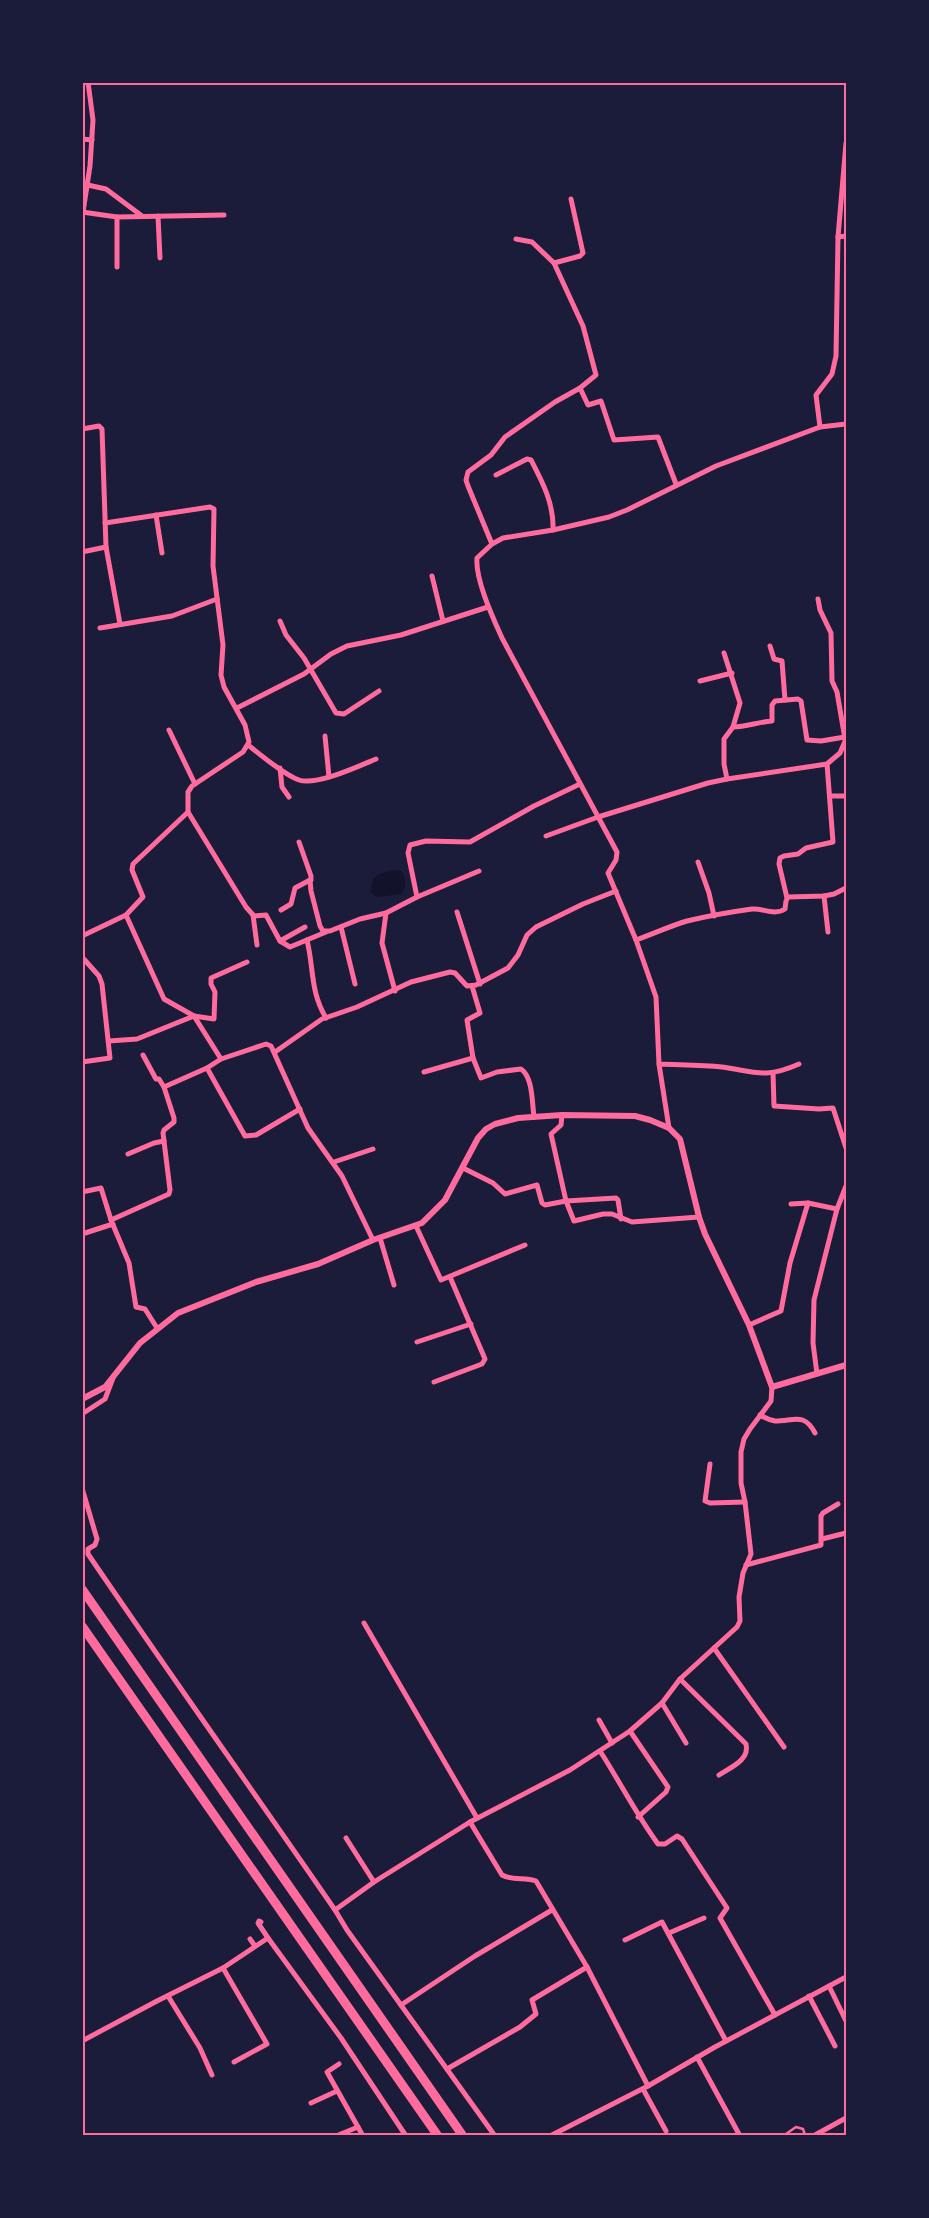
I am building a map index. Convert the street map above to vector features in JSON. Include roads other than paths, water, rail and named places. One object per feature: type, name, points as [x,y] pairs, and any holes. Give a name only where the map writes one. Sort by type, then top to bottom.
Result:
[{"type":"highway","points":[[82,1589],[463,2136]]},
{"type":"highway","points":[[82,1626],[438,2136]]},
{"type":"street","points":[[88,82],[93,120],[92,140],[84,184],[83,212],[117,216],[224,215]]},
{"type":"street","points":[[82,139],[92,140]]},
{"type":"street","points":[[820,427],[816,395],[832,374],[836,356],[838,237],[846,143]]},
{"type":"street","points":[[84,184],[106,189],[142,216]]},
{"type":"street","points":[[554,263],[580,256],[583,253],[571,199]]},
{"type":"street","points":[[117,216],[117,267]]},
{"type":"street","points":[[158,216],[160,258]]},
{"type":"street","points":[[838,237],[846,236]]},
{"type":"street","points":[[492,544],[466,480],[468,472],[492,455],[505,437],[555,402],[580,388],[594,377],[596,373],[583,326],[554,263],[532,242],[516,239]]},
{"type":"street","points":[[580,388],[588,404],[601,400],[614,440],[658,437],[676,484]]},
{"type":"street","points":[[669,1128],[659,1064],[656,996],[636,940],[608,872],[616,860],[617,852],[502,638],[488,606],[477,562],[479,555],[492,544],[510,536],[553,530],[627,510],[676,484],[748,453],[820,427],[846,424]]},
{"type":"street","points":[[82,429],[99,426],[102,429],[106,547],[120,624]]},
{"type":"street","points":[[496,475],[527,459],[531,460],[548,494],[553,515],[553,530]]},
{"type":"street","points":[[105,523],[210,507],[214,509],[213,566],[223,645],[221,675],[224,687],[237,708],[244,725],[248,745],[299,780],[329,778],[376,759]]},
{"type":"street","points":[[156,515],[162,553]]},
{"type":"street","points":[[82,552],[106,547]]},
{"type":"street","points":[[432,576],[443,621]]},
{"type":"street","points":[[546,836],[598,817],[727,779],[827,764],[840,753],[846,739],[837,692],[832,681],[831,633],[820,610],[818,599]]},
{"type":"street","points":[[100,628],[172,616],[218,602]]},
{"type":"street","points":[[237,708],[310,671],[331,654],[347,646],[401,635],[488,606]]},
{"type":"street","points":[[280,621],[286,635],[304,658],[336,713],[340,715],[380,691]]},
{"type":"street","points":[[770,646],[774,659],[782,661],[784,700]]},
{"type":"street","points":[[724,653],[732,673],[740,703],[733,727],[724,742],[727,779]]},
{"type":"street","points":[[700,681],[732,673]]},
{"type":"street","points":[[733,727],[744,727],[759,722],[772,721],[773,703],[798,699],[801,701],[807,740],[846,739]]},
{"type":"street","points":[[169,730],[195,784]]},
{"type":"street","points":[[325,736],[329,778]]},
{"type":"street","points":[[248,745],[243,752],[195,784],[188,792],[188,812],[253,915],[257,945]]},
{"type":"street","points":[[636,940],[686,922],[714,916],[755,909],[766,912],[782,911],[785,909],[787,898],[779,864],[780,858],[798,854],[806,848],[832,843],[827,764]]},
{"type":"street","points":[[280,768],[282,787],[289,797]]},
{"type":"street","points":[[417,896],[408,853],[410,845],[426,841],[470,842],[534,806],[580,784]]},
{"type":"street","points":[[830,796],[846,796]]},
{"type":"street","points":[[82,936],[126,915],[143,897],[132,870],[133,864],[188,812]]},
{"type":"street","points":[[299,842],[311,876],[311,891],[320,926],[326,932]]},
{"type":"street","points":[[698,862],[710,893],[714,916]]},
{"type":"street","points":[[253,915],[266,915],[280,941],[290,947],[360,919],[386,913],[417,896],[479,871]]},
{"type":"street","points":[[281,910],[291,904],[295,888],[311,880]]},
{"type":"street","points":[[787,898],[824,896],[834,894],[846,888]]},
{"type":"street","points":[[275,1052],[326,1018],[394,991],[411,982],[450,972],[455,973],[464,985],[480,984],[512,964],[527,935],[536,927],[583,904],[616,891]]},
{"type":"street","points":[[824,896],[828,932]]},
{"type":"street","points":[[457,912],[480,984]]},
{"type":"street","points":[[386,913],[382,943],[394,991]]},
{"type":"street","points":[[126,915],[164,998],[194,1016],[214,1019],[215,992],[211,984],[212,978],[247,962]]},
{"type":"street","points":[[280,941],[305,927]]},
{"type":"street","points":[[341,928],[355,984]]},
{"type":"street","points":[[306,940],[312,967],[315,996],[326,1018]]},
{"type":"street","points":[[82,957],[99,976],[102,984],[110,1058],[82,1062]]},
{"type":"street","points":[[472,986],[480,1013],[467,1020],[473,1058],[482,1078],[497,1072],[523,1069],[529,1082],[534,1117]]},
{"type":"street","points":[[109,1041],[137,1039],[194,1016]]},
{"type":"street","points":[[194,1016],[221,1059]]},
{"type":"street","points":[[164,1087],[207,1068],[221,1059],[266,1044],[271,1046],[314,1140],[334,1162],[373,1240]]},
{"type":"street","points":[[82,1234],[112,1222],[169,1194],[164,1130],[173,1123],[174,1118],[164,1087],[159,1079],[156,1079],[143,1055]]},
{"type":"street","points":[[424,1072],[473,1058]]},
{"type":"street","points":[[659,1064],[711,1066],[758,1074],[773,1073],[799,1064]]},
{"type":"street","points":[[207,1068],[245,1136],[256,1135],[300,1109]]},
{"type":"street","points":[[773,1073],[774,1106],[818,1109],[833,1108],[846,1148]]},
{"type":"street","points":[[562,1115],[561,1125],[551,1134],[566,1201],[574,1221],[603,1214],[612,1214],[632,1222],[699,1217]]},
{"type":"street","points":[[82,1399],[105,1387],[134,1350],[157,1328],[178,1313],[223,1293],[318,1264],[373,1240],[416,1226],[426,1220],[445,1200],[478,1138],[486,1129],[510,1120],[534,1117],[562,1115],[635,1116],[669,1128],[682,1144],[699,1217],[717,1262],[748,1325],[772,1387],[771,1401],[744,1439],[741,1452],[741,1483],[751,1554],[746,1565],[739,1597],[740,1621],[737,1627],[680,1679],[662,1703],[630,1731],[570,1770],[470,1822],[374,1882],[335,1910]]},
{"type":"street","points":[[128,1154],[154,1142],[164,1141]]},
{"type":"street","points":[[334,1162],[373,1148]]},
{"type":"street","points":[[463,1168],[493,1183],[505,1194],[536,1184],[543,1204],[616,1198],[621,1219]]},
{"type":"street","points":[[818,1374],[813,1343],[814,1300],[835,1209],[846,1186]]},
{"type":"street","points":[[82,1192],[101,1188],[112,1222],[132,1270],[136,1306],[145,1309],[157,1328]]},
{"type":"street","points":[[748,1325],[781,1311],[790,1263],[808,1203]]},
{"type":"street","points":[[791,1204],[808,1203],[835,1209]]},
{"type":"street","points":[[416,1226],[439,1278],[442,1280],[525,1245]]},
{"type":"street","points":[[380,1238],[394,1284]]},
{"type":"street","points":[[434,1382],[485,1362],[486,1357],[450,1277]]},
{"type":"street","points":[[417,1342],[471,1324]]},
{"type":"street","points":[[772,1387],[846,1365]]},
{"type":"street","points":[[82,1414],[105,1399],[113,1378]]},
{"type":"street","points":[[760,1415],[775,1421],[801,1419],[808,1423],[815,1432]]},
{"type":"street","points":[[710,1464],[705,1501],[710,1503],[745,1502]]},
{"type":"street","points":[[82,1488],[97,1539],[96,1545],[88,1549],[88,1554],[347,1930],[495,2136]]},
{"type":"street","points":[[746,1565],[821,1546],[821,1516],[838,1504]]},
{"type":"street","points":[[822,1540],[846,1533]]},
{"type":"street","points":[[364,1623],[477,1818]]},
{"type":"street","points":[[714,1648],[784,1747]]},
{"type":"street","points":[[680,1679],[746,1744],[748,1750],[745,1757],[719,1774]]},
{"type":"street","points":[[662,1703],[686,1743]]},
{"type":"street","points":[[599,1720],[612,1743]]},
{"type":"street","points":[[630,1731],[668,1787],[666,1792],[638,1817]]},
{"type":"street","points":[[600,1751],[621,1782],[638,1817],[658,1844],[665,1844],[677,1836],[682,1839],[727,1908],[720,1918],[775,2015]]},
{"type":"street","points":[[470,1822],[502,1875],[507,1878],[522,1878],[536,1881],[587,1967],[648,2086]]},
{"type":"street","points":[[346,1838],[374,1882]]},
{"type":"street","points":[[401,2005],[475,1956],[552,1910]]},
{"type":"street","points":[[669,1933],[704,1918]]},
{"type":"street","points":[[260,1922],[258,1924],[341,2038],[406,2136]]},
{"type":"street","points":[[625,1940],[662,1922],[726,2041]]},
{"type":"street","points":[[82,2041],[223,1968],[253,1950],[255,1946],[268,1938]]},
{"type":"street","points":[[250,1939],[255,1946]]},
{"type":"street","points":[[447,2069],[520,2027],[536,2014],[532,2000],[587,1967]]},
{"type":"street","points":[[223,1968],[267,2044],[234,2062]]},
{"type":"street","points":[[550,2136],[643,2089],[726,2041],[846,1977]]},
{"type":"street","points":[[829,1986],[846,2021]]},
{"type":"street","points":[[168,1996],[200,2048],[212,2075]]},
{"type":"street","points":[[809,1996],[835,2046]]},
{"type":"street","points":[[697,2057],[740,2136]]},
{"type":"street","points":[[339,2064],[327,2072],[363,2136]]},
{"type":"street","points":[[643,2089],[666,2131]]},
{"type":"street","points":[[311,2103],[336,2091]]},
{"type":"street","points":[[815,2135],[846,2118]]},
{"type":"street","points":[[336,2136],[358,2128]]},
{"type":"lane","points":[[783,2136],[796,2127],[803,2130],[806,2135]]}]
